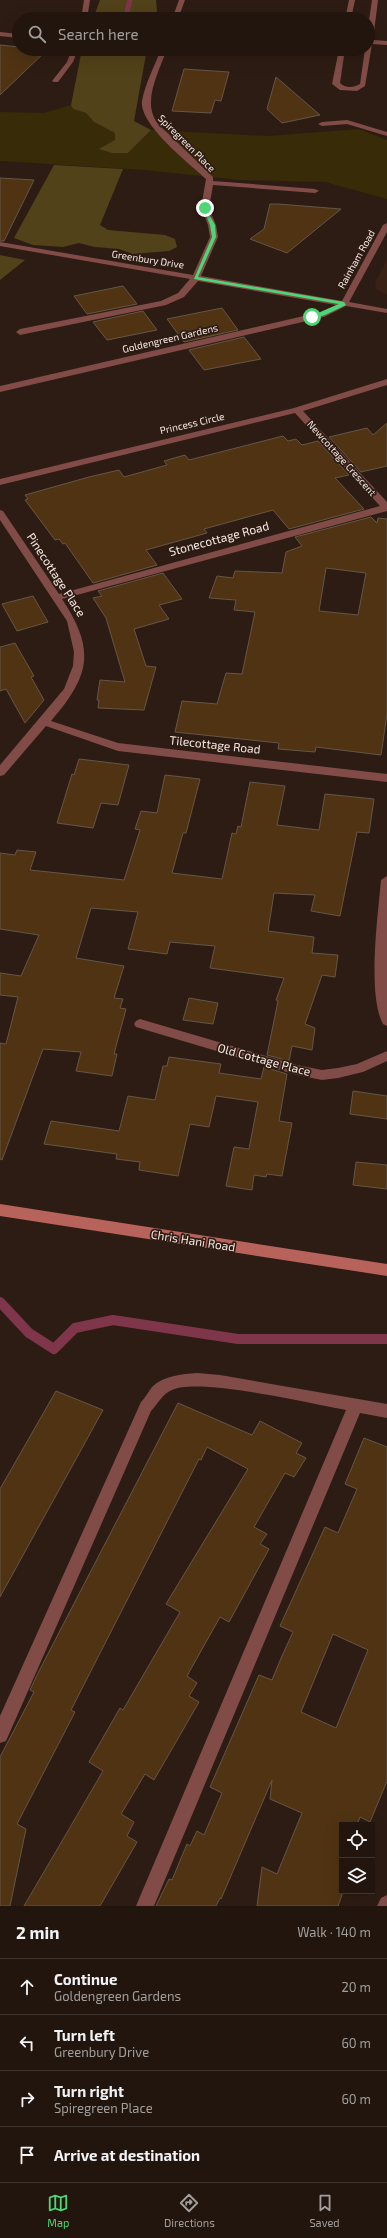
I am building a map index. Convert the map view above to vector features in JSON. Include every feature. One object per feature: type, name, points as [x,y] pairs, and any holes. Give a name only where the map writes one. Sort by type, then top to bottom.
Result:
[{"type":"main road","name":"Chris Hani Road","points":[[0,1210],[387,1270]]},
{"type":"street","points":[[85,12],[88,0]]},
{"type":"street","points":[[178,12],[182,0]]},
{"type":"street","points":[[349,12],[352,0]]},
{"type":"street","points":[[373,12],[375,0]]},
{"type":"street","points":[[0,34],[12,35]]},
{"type":"street","points":[[375,42],[387,43]]},
{"type":"street","points":[[56,82],[70,62],[72,56]]},
{"type":"street","name":"Spiregreen Place","points":[[20,332],[163,303],[181,295],[196,278],[214,237],[212,225],[205,208],[210,183],[208,175],[155,126],[148,117],[145,108],[146,100],[162,56]]},
{"type":"street","points":[[341,56],[336,84],[342,89],[357,89],[363,84],[367,56]]},
{"type":"street","points":[[322,124],[347,122],[387,134]]},
{"type":"street","name":"Spiregreen Place","points":[[210,183],[315,191]]},
{"type":"street","name":"Rainham Road","points":[[344,304],[387,226]]},
{"type":"street","name":"Greenbury Drive","points":[[0,244],[387,311]]},
{"type":"street","name":"Goldengreen Gardens","points":[[0,389],[312,317],[324,314],[344,304]]},
{"type":"street","name":"Princess Circle","points":[[0,482],[298,410],[387,382]]},
{"type":"street","name":"Newcottage Crescent","points":[[298,410],[387,507]]},
{"type":"street","name":"Stonecottage Road","points":[[58,597],[387,507]]},
{"type":"street","name":"Pinecottage Place","points":[[0,513],[58,597],[72,621],[79,639],[77,673],[67,696],[0,772]]},
{"type":"street","name":"Tilecottage Road","points":[[44,722],[118,747],[387,778]]},
{"type":"street","points":[[387,880],[382,933],[381,981],[387,1021]]},
{"type":"street","name":"Old Cottage Place","points":[[140,1024],[297,1070],[322,1075],[359,1068],[387,1056]]},
{"type":"street","points":[[0,1735],[146,1407],[160,1389],[174,1381],[220,1381],[387,1411]]},
{"type":"street","points":[[145,1906],[356,1406]]},
{"type":"shaded area","points":[[100,0],[156,0],[157,12],[96,12]]},
{"type":"shaded area","points":[[81,56],[146,56],[134,121],[151,130],[128,153],[112,153],[99,149],[115,140],[115,133],[94,122],[86,113],[73,109],[71,105]]},
{"type":"shaded area","points":[[71,105],[73,109],[86,113],[94,122],[115,133],[115,140],[128,153],[151,130],[268,136],[359,129],[387,140],[387,199],[325,182],[239,180],[145,170],[0,161],[0,112],[44,113]]},
{"type":"shaded area","points":[[54,165],[123,169],[100,225],[108,230],[165,235],[175,239],[177,247],[169,251],[133,254],[119,249],[95,247],[79,243],[63,247],[33,245],[14,238]]},
{"type":"shaded area","points":[[0,255],[25,260],[0,280]]},
{"type":"shaded area","points":[[387,260],[387,295],[376,289],[375,282]]},
{"type":"building","points":[[0,45],[12,46],[12,56],[41,56],[0,95]]},
{"type":"building","points":[[184,69],[229,72],[221,101],[215,100],[211,113],[172,111]]},
{"type":"building","points":[[276,77],[320,115],[282,123],[267,109]]},
{"type":"building","points":[[0,178],[34,180],[4,241],[0,241]]},
{"type":"building","points":[[270,204],[341,209],[287,253],[250,239],[264,229]]},
{"type":"building","points":[[123,286],[137,304],[87,314],[74,296]]},
{"type":"building","points":[[222,308],[238,330],[184,342],[167,319]]},
{"type":"building","points":[[143,311],[157,330],[107,340],[93,322]]},
{"type":"building","points":[[244,337],[261,359],[204,370],[189,350]]},
{"type":"building","points":[[387,423],[387,466],[361,472],[329,437],[367,428],[373,435]]},
{"type":"building","points":[[283,436],[288,441],[296,439],[302,445],[318,441],[349,475],[335,478],[364,509],[289,529],[273,510],[204,529],[207,533],[146,550],[157,565],[93,583],[65,543],[63,544],[59,539],[55,540],[25,500],[28,499],[25,495],[89,477],[119,470],[124,477],[167,465],[164,461],[185,455],[189,460]]},
{"type":"building","points":[[371,517],[377,523],[378,518],[387,519],[387,714],[381,755],[316,747],[315,752],[278,749],[279,743],[175,732],[182,701],[217,704],[226,673],[242,674],[255,612],[234,610],[236,600],[209,598],[217,576],[233,578],[235,571],[282,573],[286,552],[302,546],[295,537]],"holes":[[[326,568],[366,573],[358,615],[319,611]]]},
{"type":"building","points":[[163,573],[182,599],[159,605],[169,619],[134,629],[146,666],[156,667],[144,710],[98,708],[99,700],[97,700],[100,680],[125,682],[106,618],[93,598],[102,596],[98,591]]},
{"type":"building","points":[[33,596],[48,622],[17,631],[2,604]]},
{"type":"building","points":[[15,643],[34,676],[31,677],[44,700],[25,723],[6,689],[0,691],[0,647]]},
{"type":"building","points":[[79,759],[129,765],[118,805],[101,803],[93,828],[57,823],[72,774],[74,775]]},
{"type":"building","points":[[165,775],[200,779],[186,833],[183,833],[172,873],[222,879],[232,833],[236,834],[238,826],[241,827],[250,782],[285,786],[277,825],[319,830],[325,794],[374,799],[369,833],[357,832],[340,916],[311,911],[315,895],[274,893],[268,931],[314,937],[312,953],[338,955],[335,977],[322,975],[305,1024],[315,1028],[312,1050],[292,1046],[289,1061],[267,1055],[278,1001],[276,1000],[284,978],[210,968],[215,946],[170,942],[167,954],[128,949],[138,912],[91,908],[76,958],[124,966],[114,998],[123,999],[120,1008],[126,1009],[114,1054],[117,1054],[112,1076],[76,1071],[81,1052],[43,1049],[2,1160],[0,1159],[0,1043],[6,1044],[18,997],[0,995],[0,973],[21,976],[39,935],[0,929],[0,853],[15,855],[17,850],[36,852],[30,870],[124,880],[140,830],[135,829],[141,811],[157,813]]},
{"type":"building","points":[[189,998],[218,1003],[213,1024],[183,1020]]},
{"type":"building","points":[[169,1057],[221,1064],[219,1073],[261,1079],[264,1067],[287,1074],[279,1121],[292,1123],[282,1176],[267,1174],[266,1177],[254,1175],[252,1190],[226,1186],[234,1147],[249,1149],[258,1102],[216,1096],[209,1127],[190,1124],[178,1176],[139,1170],[140,1162],[116,1159],[117,1154],[44,1144],[51,1121],[119,1131],[128,1096],[155,1100],[163,1066],[167,1066]]},
{"type":"building","points":[[353,1091],[387,1096],[387,1119],[350,1114]]},
{"type":"building","points":[[356,1162],[387,1165],[387,1189],[353,1185]]},
{"type":"building","points":[[56,1391],[103,1410],[0,1597],[0,1489]]},
{"type":"building","points":[[178,1403],[252,1435],[260,1421],[302,1443],[296,1453],[306,1458],[294,1477],[285,1473],[254,1527],[267,1534],[260,1544],[269,1549],[229,1622],[220,1617],[187,1676],[197,1683],[189,1696],[199,1702],[154,1780],[145,1774],[121,1814],[134,1822],[127,1836],[137,1842],[100,1906],[24,1906],[103,1771],[89,1762],[120,1708],[123,1710],[180,1612],[166,1604],[248,1469],[207,1447],[201,1460],[199,1459],[71,1710],[75,1712],[17,1824],[26,1829],[10,1906],[0,1906],[0,1757],[34,1692],[30,1690],[37,1675]]},
{"type":"building","points":[[364,1438],[387,1447],[387,1781],[370,1822],[360,1817],[358,1822],[339,1822],[339,1894],[342,1895],[338,1906],[257,1906],[262,1867],[277,1874],[302,1813],[270,1799],[272,1780],[221,1899],[220,1898],[216,1906],[156,1906],[169,1879],[172,1880],[187,1844],[190,1846],[197,1831],[204,1835],[222,1793],[210,1787],[259,1675],[272,1680],[293,1632],[280,1626],[325,1527],[338,1533],[357,1489],[345,1484]],"holes":[[[333,1634],[368,1650],[336,1728],[301,1712]]]},
{"type":"waterway","points":[[127,12],[130,0]]},
{"type":"waterway","points":[[0,1302],[29,1333],[54,1349],[75,1328],[113,1320],[238,1339],[387,1339]]},
{"type":"route","points":[[205,208],[212,225],[214,237],[196,278],[344,304],[324,314],[312,317]]}]
